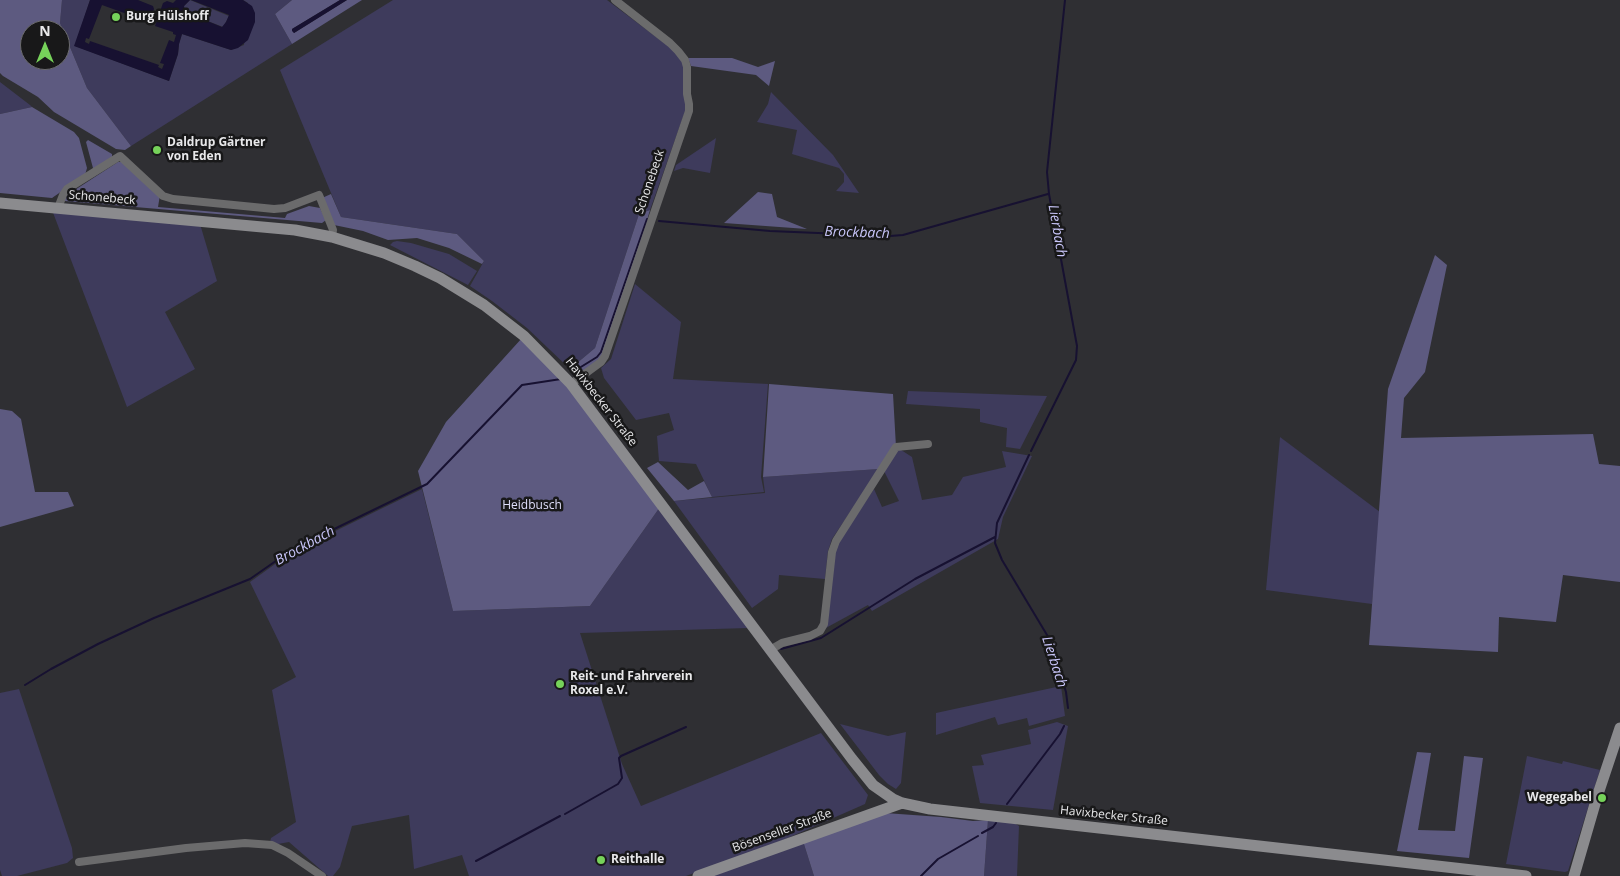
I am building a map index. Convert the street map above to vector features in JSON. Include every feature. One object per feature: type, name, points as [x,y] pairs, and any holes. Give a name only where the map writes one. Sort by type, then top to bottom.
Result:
[{"type":"main road","name":"Schonebeck","points":[[0,203],[202,221]]},
{"type":"main road","name":"Havixbecker Straße","points":[[202,221],[295,230],[332,237],[370,248],[440,278],[470,295],[524,336],[572,384],[868,779],[880,791],[902,803],[940,810],[1526,876]]},
{"type":"main road","points":[[1574,876],[1599,790],[1620,728]]},
{"type":"main road","points":[[876,813],[880,791]]},
{"type":"main road","name":"Bösenseller Straße","points":[[698,876],[902,803]]},
{"type":"street","name":"Schonebeck","points":[[572,384],[601,362],[605,356],[689,111],[685,60],[670,43],[615,0]]},
{"type":"street","points":[[58,208],[62,195],[67,189],[120,156],[163,196],[173,200],[274,209],[285,208],[319,195],[333,230],[332,237]]},
{"type":"street","points":[[770,650],[782,643],[810,636],[820,631],[824,624],[832,552],[836,541],[896,447],[928,444]]},
{"type":"street","points":[[79,862],[186,848],[245,843],[272,845],[288,853],[322,876]]},
{"type":"shaded area","points":[[62,0],[90,0],[75,46],[169,81],[182,34],[231,50],[244,45],[248,3],[243,0],[292,0],[275,14],[292,44],[131,146],[87,88],[70,47],[70,20],[60,20]]},
{"type":"shaded area","points":[[90,0],[138,0],[153,6],[154,9],[149,22],[102,5],[89,39],[86,38],[85,42],[89,44],[90,41],[159,65],[158,67],[162,69],[164,64],[160,63],[169,40],[174,42],[176,35],[173,32],[155,26],[163,3],[167,1],[173,3],[176,0],[190,0],[184,6],[185,12],[222,27],[229,15],[191,0],[243,0],[252,6],[255,13],[255,22],[248,40],[238,48],[231,50],[182,34],[169,81],[74,46]]},
{"type":"shaded area","points":[[190,0],[229,16],[223,27],[185,12],[184,6]]},
{"type":"shaded area","points":[[340,0],[347,0],[294,33],[292,31],[292,29]]},
{"type":"shaded area","points":[[393,0],[607,0],[676,52],[683,61],[687,106],[650,210],[639,214],[595,348],[570,369],[527,328],[470,286],[484,261],[457,234],[341,217],[280,70]]},
{"type":"shaded area","points":[[0,82],[30,105],[32,107],[0,114]]},
{"type":"shaded area","points":[[771,92],[833,155],[859,193],[836,191],[844,182],[844,174],[839,168],[792,154],[797,130],[757,122],[768,104]]},
{"type":"shaded area","points":[[716,138],[710,173],[683,168],[674,171],[676,165]]},
{"type":"shaded area","points":[[52,210],[200,224],[217,281],[165,312],[195,369],[127,407]]},
{"type":"shaded area","points":[[397,241],[449,254],[477,271],[468,285],[390,245]]},
{"type":"shaded area","points":[[635,284],[681,322],[673,379],[768,384],[761,477],[764,492],[712,497],[696,464],[659,461],[657,436],[674,430],[669,413],[636,420],[604,378],[601,368],[611,359]]},
{"type":"shaded area","points":[[908,391],[1047,396],[1020,449],[1006,447],[1007,428],[980,422],[980,409],[906,404]]},
{"type":"shaded area","points":[[1280,437],[1380,512],[1372,604],[1266,590]]},
{"type":"shaded area","points":[[898,448],[912,457],[922,500],[952,495],[963,477],[1006,467],[1002,451],[1032,456],[1003,517],[998,539],[872,611],[868,605],[824,629],[838,542],[874,489],[882,507],[899,501],[884,471]]},
{"type":"shaded area","points":[[879,469],[832,539],[828,551],[825,579],[779,575],[778,589],[752,608],[674,501],[765,493],[763,477]]},
{"type":"shaded area","points":[[422,489],[453,611],[590,606],[660,507],[748,628],[580,633],[622,764],[641,806],[821,733],[868,795],[865,804],[781,841],[686,876],[469,876],[462,855],[414,869],[409,815],[352,826],[340,867],[333,876],[328,876],[289,842],[278,844],[270,842],[271,838],[296,822],[272,690],[296,677],[250,582],[292,552]]},
{"type":"shaded area","points":[[1061,686],[1065,716],[1029,726],[1027,718],[998,725],[995,717],[936,735],[936,713]]},
{"type":"shaded area","points":[[19,689],[72,848],[73,858],[67,863],[17,876],[2,876],[0,870],[0,693]]},
{"type":"shaded area","points":[[1057,722],[1068,726],[1053,810],[980,803],[972,766],[984,765],[981,755],[1031,744],[1028,730]]},
{"type":"shaded area","points":[[840,724],[888,736],[906,732],[901,783],[896,789],[879,775]]},
{"type":"shaded area","points":[[1527,756],[1562,764],[1563,761],[1600,770],[1568,871],[1506,864]]},
{"type":"shaded area","points":[[988,820],[1014,823],[1019,826],[1017,876],[984,876]]},
{"type":"shaded area","points":[[803,841],[814,876],[710,876]]},
{"type":"green space","points":[[0,0],[62,0],[60,20],[20,20],[20,70],[70,70],[70,47],[87,88],[131,146],[125,150],[116,149],[54,112],[38,97],[0,73]]},
{"type":"green space","points":[[292,0],[340,0],[292,29],[294,33],[347,0],[362,0],[292,44],[275,14]]},
{"type":"green space","points":[[688,58],[732,58],[758,67],[775,61],[769,86],[756,75],[691,66]]},
{"type":"green space","points":[[32,107],[74,132],[79,138],[87,168],[85,175],[52,198],[0,193],[0,114]]},
{"type":"green space","points":[[88,140],[112,154],[112,158],[95,169],[93,168],[86,142]]},
{"type":"green space","points":[[118,162],[122,162],[160,195],[158,207],[285,218],[287,214],[309,206],[320,208],[326,220],[322,223],[65,201],[64,197]]},
{"type":"green space","points":[[758,192],[772,194],[777,217],[807,229],[724,223]]},
{"type":"green space","points":[[331,194],[341,217],[457,234],[484,261],[482,264],[449,248],[417,238],[388,240],[363,231],[334,225],[322,198]]},
{"type":"green space","points":[[650,210],[633,267],[600,360],[576,377],[570,369],[595,348],[639,214]]},
{"type":"green space","points":[[1435,255],[1447,265],[1425,372],[1404,398],[1401,438],[1593,434],[1599,464],[1620,466],[1620,582],[1563,575],[1556,622],[1499,617],[1498,652],[1369,645],[1388,389]]},
{"type":"green space","name":"Heidbusch","points":[[522,338],[570,386],[660,507],[590,606],[453,611],[418,471],[446,422]]},
{"type":"green space","points":[[769,384],[893,394],[896,447],[879,469],[763,477]]},
{"type":"green space","points":[[0,409],[12,411],[21,419],[35,492],[68,492],[74,506],[0,527]]},
{"type":"green space","points":[[658,462],[688,490],[704,481],[712,497],[674,501],[647,468]]},
{"type":"green space","points":[[1417,752],[1431,753],[1418,830],[1455,831],[1464,756],[1483,758],[1469,858],[1397,851]]},
{"type":"green space","points":[[885,813],[973,821],[988,820],[984,876],[814,876],[803,841]]},
{"type":"waterway","name":"Lierbach","points":[[1031,451],[1076,360],[1077,346],[1049,194],[1047,172],[1065,0]]},
{"type":"waterway","name":"Brockbach","points":[[659,221],[770,231],[890,236],[903,235],[1048,194]]},
{"type":"waterway","name":"Brockbach","points":[[576,370],[597,357],[601,352],[647,219]]},
{"type":"waterway","name":"Brockbach","points":[[25,685],[98,644],[154,618],[250,579],[293,549],[427,484],[522,385],[561,379]]},
{"type":"waterway","name":"Lierbach","points":[[1029,455],[997,523],[995,543],[1002,560],[1050,640],[1066,692],[1068,708]]},
{"type":"waterway","points":[[781,649],[821,638],[915,579],[995,537]]},
{"type":"waterway","name":"Lierbach","points":[[1007,804],[1064,726]]},
{"type":"waterway","points":[[565,814],[618,784],[622,778],[619,758],[621,756],[686,727]]},
{"type":"waterway","points":[[476,861],[560,816]]},
{"type":"waterway","name":"Lierbach","points":[[982,833],[993,827],[996,823]]},
{"type":"waterway","name":"Lierbach","points":[[921,876],[938,859],[978,836]]},
{"type":"place","name":"Burg Hülshoff","points":[[116,17]]},
{"type":"place","name":"Daldrup Gärtner von Eden","points":[[157,150]]},
{"type":"place","name":"Reit- und Fahrverein Roxel e.V.","points":[[560,684]]},
{"type":"place","name":"Wegegabel","points":[[1602,798]]},
{"type":"place","name":"Reithalle","points":[[601,860]]}]
